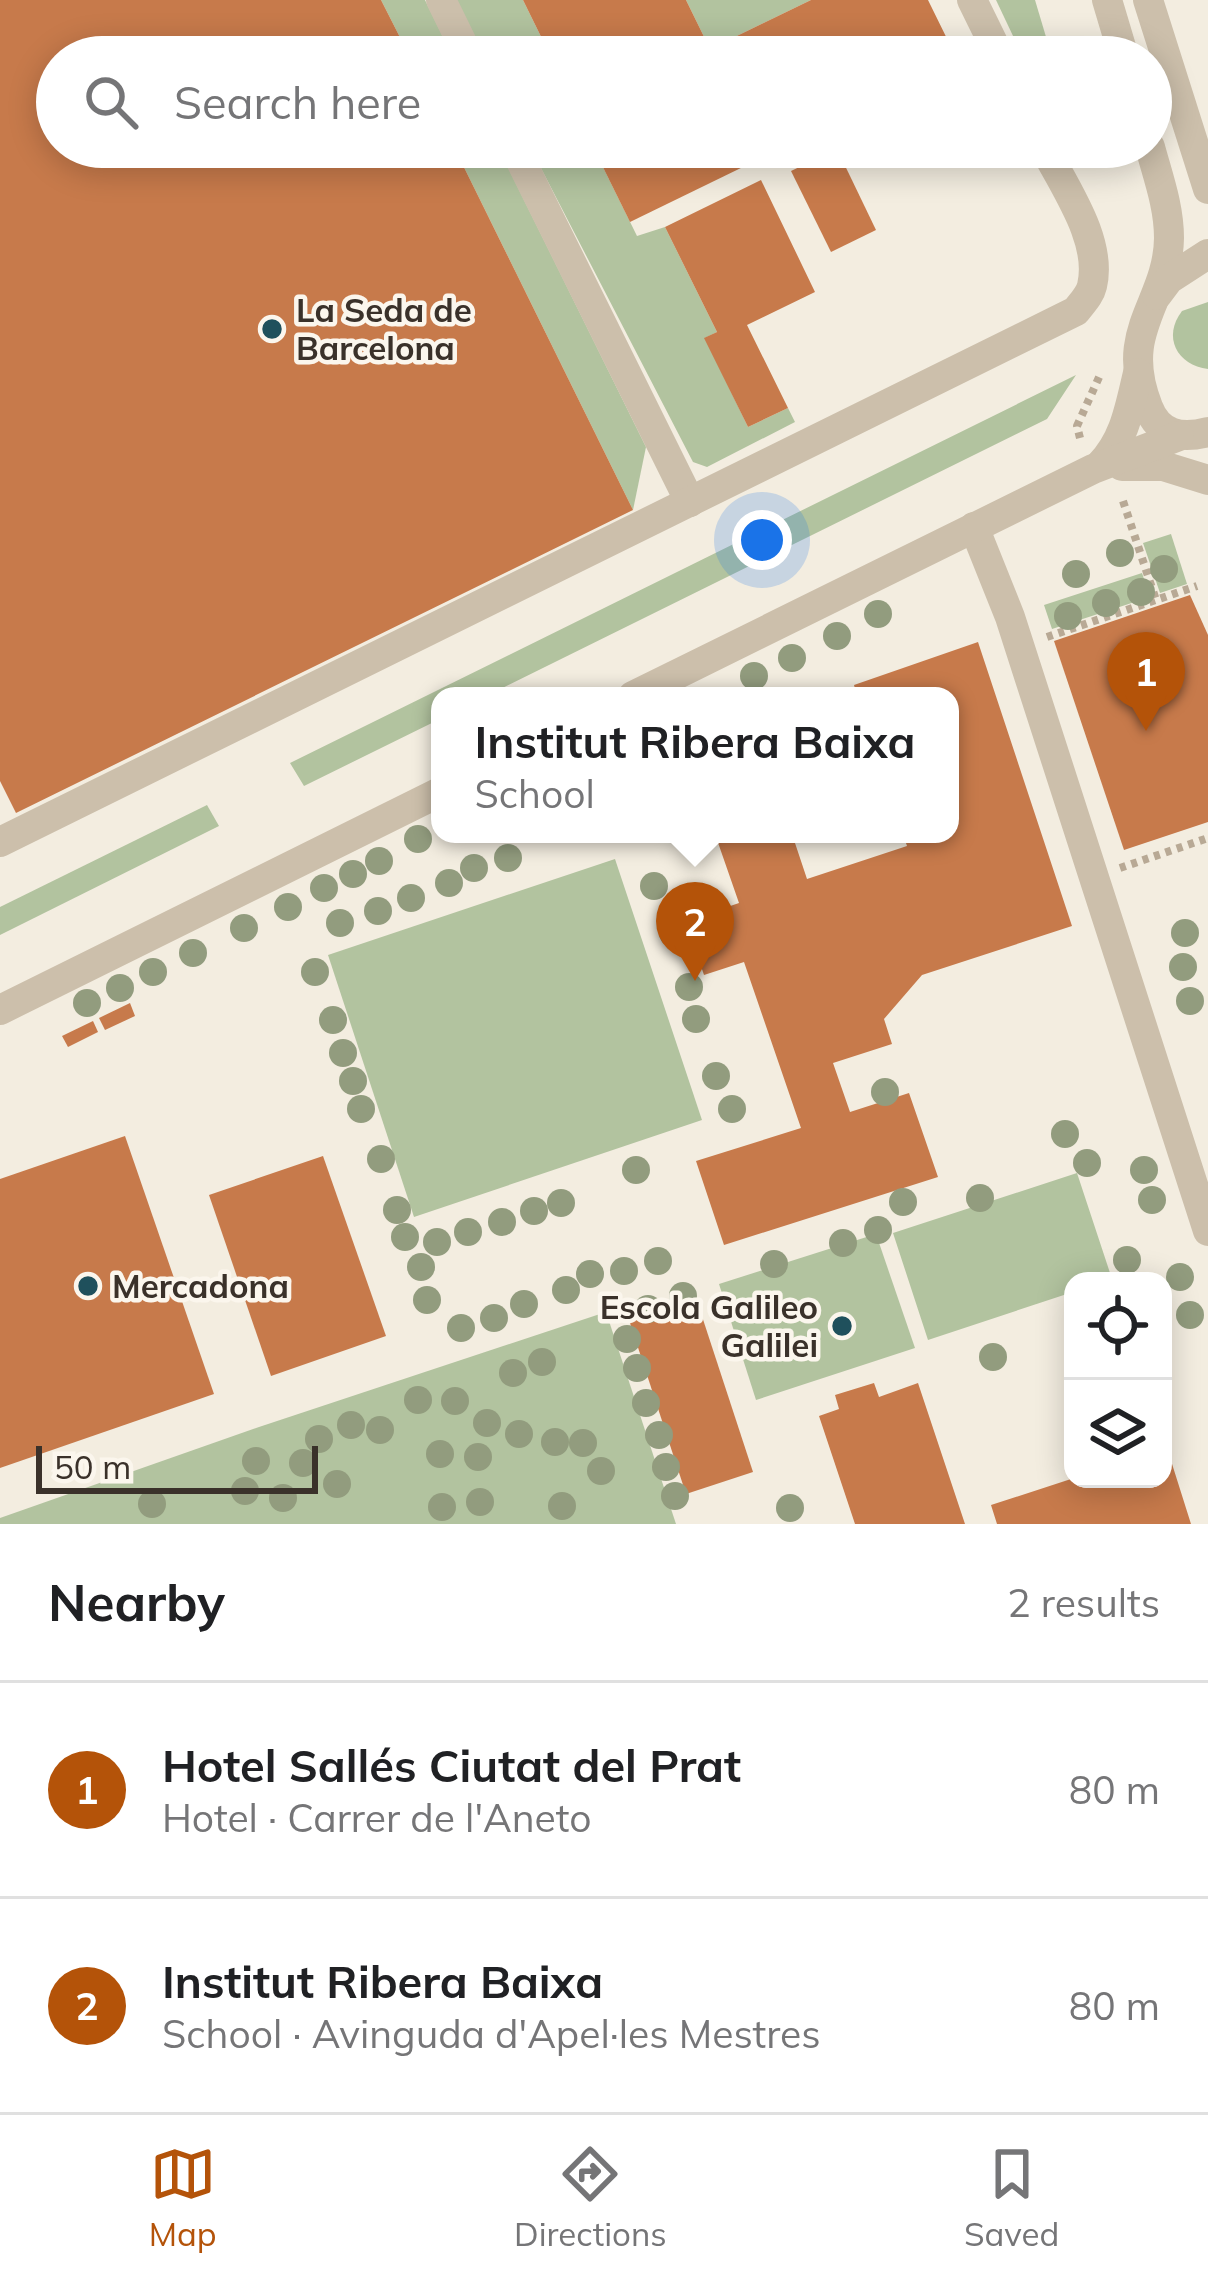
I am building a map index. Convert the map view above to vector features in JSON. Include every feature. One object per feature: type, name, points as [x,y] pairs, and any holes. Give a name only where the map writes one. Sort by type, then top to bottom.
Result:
[{"type":"street","points":[[441,0],[459,36]]},
{"type":"street","points":[[971,0],[989,36]]},
{"type":"street","points":[[1107,0],[1118,36]]},
{"type":"street","points":[[1148,0],[1160,36]]},
{"type":"street","points":[[1172,74],[1208,186]]},
{"type":"street","points":[[524,168],[690,502]]},
{"type":"street","points":[[0,842],[1076,311],[1092,290],[1093,257],[1054,168]]},
{"type":"street","points":[[1098,467],[1123,432],[1138,373],[1145,316],[1165,269],[1169,239],[1156,168]]},
{"type":"street","points":[[1145,316],[1169,279],[1208,254]]},
{"type":"street","points":[[1138,373],[1152,418],[1165,431],[1194,435]]},
{"type":"street","points":[[651,687],[1098,467],[1194,435]]},
{"type":"street","points":[[1194,435],[1208,477]]},
{"type":"street","points":[[1098,467],[1163,466],[1208,477]]},
{"type":"street","points":[[974,527],[1010,617],[1208,1231]]},
{"type":"street","points":[[0,1010],[431,796]]},
{"type":"path","points":[[1123,501],[1156,600]]},
{"type":"path","points":[[1045,638],[1197,586]]},
{"type":"path","points":[[1119,868],[1208,838]]},
{"type":"green space","points":[[381,0],[425,0],[443,36],[399,36]]},
{"type":"green space","points":[[455,0],[523,0],[541,36],[473,36]]},
{"type":"green space","points":[[686,0],[811,0],[737,36],[704,36]]},
{"type":"green space","points":[[996,0],[1035,0],[1046,36],[1013,36]]},
{"type":"green space","points":[[464,168],[508,168],[646,447],[633,510]]},
{"type":"green space","points":[[541,168],[603,168],[637,236],[665,227],[717,332],[705,338],[748,427],[788,408],[795,422],[707,467],[693,462]]},
{"type":"green space","points":[[1208,302],[1208,369],[1181,356],[1173,330],[1182,311]]},
{"type":"green space","points":[[1076,375],[1047,419],[504,687],[444,687]]},
{"type":"green space","points":[[1171,534],[1187,584],[1160,593],[1143,543]]},
{"type":"green space","points":[[1142,573],[1150,597],[1052,629],[1044,605]]},
{"type":"green space","points":[[431,693],[431,723],[304,786],[290,763]]},
{"type":"green space","points":[[207,805],[219,826],[0,935],[0,907]]},
{"type":"green space","points":[[615,859],[702,1120],[414,1217],[328,955]]},
{"type":"green space","points":[[1077,1173],[1110,1272],[1064,1272],[1064,1295],[928,1340],[893,1233]]},
{"type":"green space","points":[[876,1234],[915,1348],[756,1400],[719,1284]]},
{"type":"green space","points":[[606,1312],[676,1524],[0,1524],[0,1518],[259,1427]]},
{"type":"building","name":"La Seda de Barcelona","points":[[0,0],[381,0],[399,36],[36,36],[36,168],[464,168],[633,510],[16,813],[0,781]]},
{"type":"building","points":[[523,0],[686,0],[704,36],[541,36]]},
{"type":"building","points":[[811,0],[928,0],[946,36],[737,36]]},
{"type":"building","points":[[603,168],[741,168],[630,222]]},
{"type":"building","points":[[846,168],[876,230],[831,252],[791,171]]},
{"type":"building","points":[[761,180],[815,292],[747,325],[788,408],[748,427],[704,338],[717,332],[665,227]]},
{"type":"building","points":[[1190,595],[1208,635],[1208,822],[1124,850],[1054,641]]},
{"type":"building","points":[[978,642],[1072,926],[922,975],[884,1019],[892,1044],[833,1063],[850,1112],[909,1093],[938,1177],[724,1245],[696,1161],[801,1128],[744,962],[704,975],[690,934],[706,929],[701,916],[739,903],[718,843],[795,843],[807,879],[906,843],[959,843],[959,687],[854,685]]},
{"type":"building","points":[[130,1003],[135,1016],[105,1030],[99,1018]]},
{"type":"building","points":[[93,1021],[98,1032],[68,1047],[62,1036]]},
{"type":"building","name":"Mercadona","points":[[125,1136],[214,1394],[0,1468],[0,1179]]},
{"type":"building","points":[[323,1156],[386,1336],[271,1376],[209,1195]]},
{"type":"building","points":[[695,1295],[753,1472],[686,1494],[628,1317]]},
{"type":"building","points":[[874,1383],[879,1397],[918,1383],[965,1524],[855,1524],[819,1416],[839,1409],[835,1395]]},
{"type":"building","points":[[1172,1464],[1191,1524],[997,1524],[991,1505],[1064,1481],[1064,1488],[1172,1488]]},
{"type":"place","name":"La Seda de Barcelona","points":[[272,329]]},
{"type":"place","name":"Hotel Sallés Ciutat del Prat","points":[[1146,731]]},
{"type":"place","name":"Institut Ribera Baixa","points":[[695,981]]},
{"type":"place","name":"Mercadona","points":[[88,1286]]},
{"type":"place","name":"Escola Galileo Galilei","points":[[842,1326]]}]
